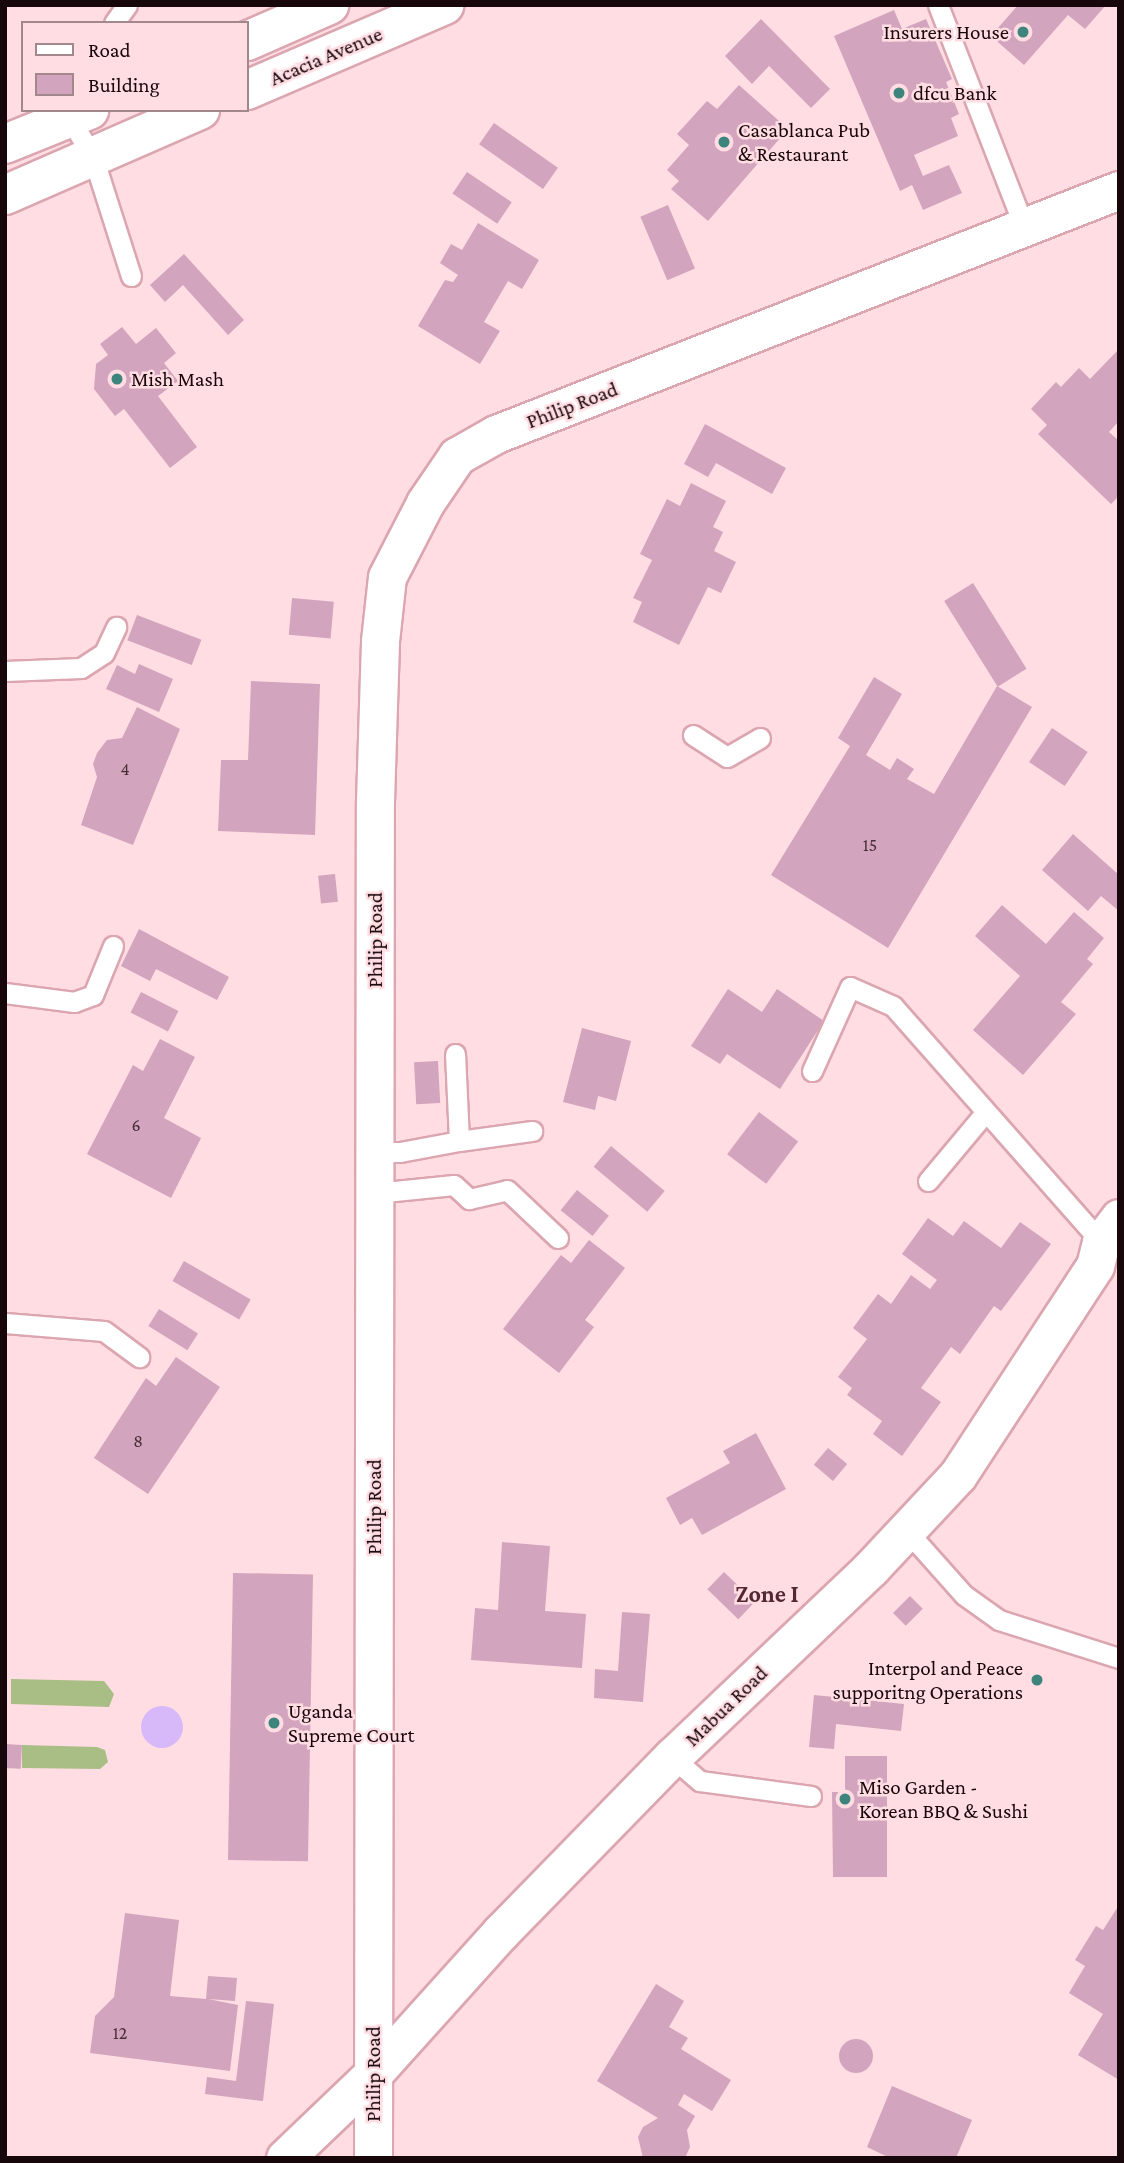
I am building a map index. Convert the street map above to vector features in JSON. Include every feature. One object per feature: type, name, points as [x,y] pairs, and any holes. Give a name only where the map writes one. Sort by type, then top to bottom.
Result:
[{"type":"main road","points":[[248,41],[329,5]]},
{"type":"main road","name":"Acacia Avenue","points":[[248,90],[444,5]]},
{"type":"main road","points":[[5,195],[195,112]]},
{"type":"main road","points":[[5,144],[77,113]]},
{"type":"street","name":"Philip Road","points":[[373,2158],[376,801],[380,641],[387,577],[425,503],[457,456],[495,434],[1026,229],[1119,190]]},
{"type":"street","name":"Mabua Road","points":[[285,2158],[373,2074],[501,1932],[672,1757],[907,1531],[958,1475],[1108,1253]]},
{"type":"lane","points":[[115,21],[127,5]]},
{"type":"lane","points":[[938,5],[1026,229]]},
{"type":"lane","points":[[77,113],[131,276]]},
{"type":"lane","points":[[5,671],[81,668],[104,653],[116,627]]},
{"type":"lane","points":[[693,735],[727,757],[760,738]]},
{"type":"lane","points":[[5,993],[74,1002],[93,995],[113,946]]},
{"type":"lane","points":[[812,1071],[850,987],[893,1006],[984,1114],[1108,1253]]},
{"type":"lane","points":[[455,1054],[459,1141]]},
{"type":"lane","points":[[928,1181],[984,1114]]},
{"type":"lane","points":[[375,1152],[400,1152],[532,1131]]},
{"type":"lane","points":[[374,1193],[454,1185],[469,1199],[508,1190],[558,1238]]},
{"type":"lane","points":[[5,1323],[104,1331],[139,1357]]},
{"type":"lane","points":[[907,1531],[964,1595],[999,1620],[1119,1658]]},
{"type":"lane","points":[[672,1757],[700,1781],[811,1796]]},
{"type":"green space","points":[[11,1679],[104,1681],[114,1694],[109,1707],[11,1704]]},
{"type":"green space","points":[[22,1745],[97,1747],[105,1750],[108,1762],[100,1769],[22,1768]]},
{"type":"shaded area","points":[[162,1706],[177,1712],[183,1727],[177,1742],[162,1748],[147,1742],[141,1727],[147,1712]]},
{"type":"building","name":"Insurers House","points":[[1018,5],[1106,5],[1085,29],[1068,15],[1024,65],[991,36]]},
{"type":"building","points":[[894,10],[902,29],[926,19],[952,79],[946,82],[959,114],[951,118],[958,136],[914,155],[923,176],[949,165],[962,193],[923,210],[912,185],[900,191],[834,36]]},
{"type":"building","points":[[761,19],[830,89],[811,108],[769,66],[752,84],[725,56]]},
{"type":"building","points":[[739,85],[788,129],[708,221],[671,189],[679,181],[667,170],[689,145],[677,134],[707,101],[717,109]]},
{"type":"building","points":[[494,123],[558,168],[543,189],[479,144]]},
{"type":"building","points":[[467,172],[512,202],[497,224],[452,194]]},
{"type":"building","points":[[668,205],[695,269],[667,280],[640,217]]},
{"type":"building","points":[[478,223],[539,260],[522,289],[508,281],[484,322],[500,331],[480,364],[418,326],[445,280],[453,282],[458,275],[440,263],[451,244],[462,250]]},
{"type":"building","points":[[184,254],[244,320],[228,335],[183,285],[165,302],[150,285]]},
{"type":"building","points":[[122,327],[136,344],[156,328],[176,353],[164,363],[178,381],[158,396],[197,447],[170,468],[124,409],[115,416],[94,389],[96,364],[108,355],[100,344]]},
{"type":"building","points":[[1119,349],[1119,421],[1109,432],[1119,441],[1119,496],[1111,504],[1038,434],[1047,425],[1031,409],[1056,382],[1061,387],[1079,368],[1090,379]]},
{"type":"building","points":[[705,424],[786,468],[772,494],[716,463],[708,477],[684,464]]},
{"type":"building","points":[[691,483],[726,501],[713,527],[723,532],[714,551],[736,562],[721,593],[708,587],[679,645],[633,622],[642,602],[633,598],[652,560],[640,554],[667,499],[680,506]]},
{"type":"building","points":[[973,583],[1027,669],[998,687],[944,601]]},
{"type":"building","points":[[292,598],[334,602],[331,639],[289,635]]},
{"type":"building","points":[[137,615],[201,640],[192,665],[127,640]]},
{"type":"building","points":[[139,664],[173,679],[159,712],[106,689],[117,665],[135,674]]},
{"type":"building","points":[[874,677],[902,694],[866,755],[890,770],[897,758],[914,769],[907,779],[934,794],[997,686],[1032,707],[888,948],[771,875],[850,746],[838,738]]},
{"type":"building","points":[[251,681],[320,684],[315,835],[218,831],[221,760],[248,760]]},
{"type":"building","points":[[137,707],[180,729],[133,845],[81,825],[97,777],[93,764],[97,753],[107,740],[122,738]]},
{"type":"building","points":[[1052,728],[1088,752],[1065,786],[1029,762]]},
{"type":"building","points":[[1073,834],[1119,875],[1119,911],[1101,896],[1088,911],[1042,870]]},
{"type":"building","points":[[335,874],[338,902],[321,904],[318,876]]},
{"type":"building","points":[[1002,905],[1046,944],[1074,912],[1104,938],[1087,959],[1093,964],[1061,1002],[1076,1014],[1023,1075],[973,1030],[1020,976],[975,936]]},
{"type":"building","points":[[139,929],[229,977],[217,1000],[156,969],[150,981],[121,966]]},
{"type":"building","points":[[728,989],[762,1012],[777,989],[824,1021],[780,1089],[727,1054],[720,1064],[691,1046]]},
{"type":"building","points":[[141,992],[178,1011],[168,1032],[131,1012]]},
{"type":"building","points":[[582,1028],[631,1041],[616,1101],[598,1096],[595,1110],[563,1102]]},
{"type":"building","points":[[160,1039],[195,1057],[164,1118],[201,1138],[171,1198],[87,1154],[133,1065],[143,1071]]},
{"type":"building","points":[[438,1061],[440,1103],[416,1104],[414,1062]]},
{"type":"building","points":[[759,1112],[798,1141],[766,1184],[727,1154]]},
{"type":"building","points":[[611,1146],[665,1191],[647,1212],[594,1167]]},
{"type":"building","points":[[577,1190],[609,1216],[593,1236],[561,1210]]},
{"type":"building","points":[[928,1218],[953,1236],[964,1221],[1001,1248],[1020,1222],[1051,1244],[1001,1311],[994,1306],[960,1354],[951,1347],[921,1388],[941,1402],[902,1456],[873,1434],[882,1421],[847,1395],[852,1388],[838,1377],[867,1339],[853,1328],[878,1294],[891,1304],[911,1275],[930,1289],[937,1280],[902,1254]]},
{"type":"building","points":[[589,1240],[625,1268],[585,1320],[594,1327],[559,1373],[503,1329],[561,1255],[571,1263]]},
{"type":"building","points":[[184,1261],[251,1300],[239,1319],[172,1281]]},
{"type":"building","points":[[159,1309],[198,1333],[187,1350],[148,1326]]},
{"type":"building","points":[[176,1357],[220,1387],[148,1494],[94,1458],[146,1378],[156,1386]]},
{"type":"building","points":[[756,1433],[786,1489],[702,1535],[692,1518],[680,1525],[666,1498],[730,1463],[723,1451]]},
{"type":"building","points":[[828,1448],[847,1464],[833,1481],[814,1465]]},
{"type":"building","points":[[502,1542],[550,1546],[545,1611],[586,1614],[582,1668],[471,1660],[475,1608],[498,1610]]},
{"type":"building","points":[[724,1572],[755,1602],[738,1619],[707,1589]]},
{"type":"building","name":"Uganda Supreme Court","points":[[233,1573],[313,1574],[308,1861],[228,1860]]},
{"type":"building","points":[[910,1596],[923,1609],[906,1626],[893,1613]]},
{"type":"building","points":[[622,1612],[650,1614],[643,1702],[594,1698],[595,1669],[618,1671]]},
{"type":"building","points":[[814,1695],[904,1704],[901,1731],[836,1724],[834,1749],[809,1747]]},
{"type":"building","points":[[5,1744],[22,1745],[21,1769],[5,1768]]},
{"type":"building","points":[[845,1756],[887,1756],[887,1877],[833,1877],[832,1792],[845,1792]]},
{"type":"building","points":[[1119,1905],[1119,2080],[1078,2055],[1103,2014],[1069,1993],[1085,1966],[1075,1960],[1096,1926],[1103,1930]]},
{"type":"building","points":[[125,1913],[179,1920],[170,1996],[206,1999],[208,1976],[237,1978],[235,2001],[208,1999],[238,2005],[230,2071],[90,2053],[95,2016],[114,1997]]},
{"type":"building","points":[[656,1984],[684,2001],[669,2027],[688,2038],[681,2049],[731,2080],[712,2111],[684,2094],[678,2105],[695,2116],[687,2130],[690,2147],[685,2158],[643,2158],[638,2137],[643,2127],[658,2118],[597,2081]]},
{"type":"building","points":[[246,2001],[274,2004],[263,2101],[205,2094],[207,2077],[236,2081]]},
{"type":"building","points":[[856,2039],[868,2044],[873,2056],[868,2068],[856,2073],[844,2068],[839,2056],[844,2044]]},
{"type":"building","points":[[892,2086],[972,2120],[956,2158],[890,2158],[867,2147]]},
{"type":"place","name":"Insurers House","points":[[1023,32]]},
{"type":"place","name":"dfcu Bank","points":[[899,93]]},
{"type":"place","name":"Casablanca Pub & Restaurant","points":[[724,142]]},
{"type":"place","name":"Mish Mash","points":[[117,379]]},
{"type":"place","name":"Interpol and Peace supporitng Operations","points":[[1037,1680]]},
{"type":"place","name":"Uganda Supreme Court","points":[[274,1723]]},
{"type":"place","name":"Miso Garden - Korean BBQ & Sushi","points":[[845,1799]]},
{"type":"district","name":"Zone I","points":[[767,1594]]}]
